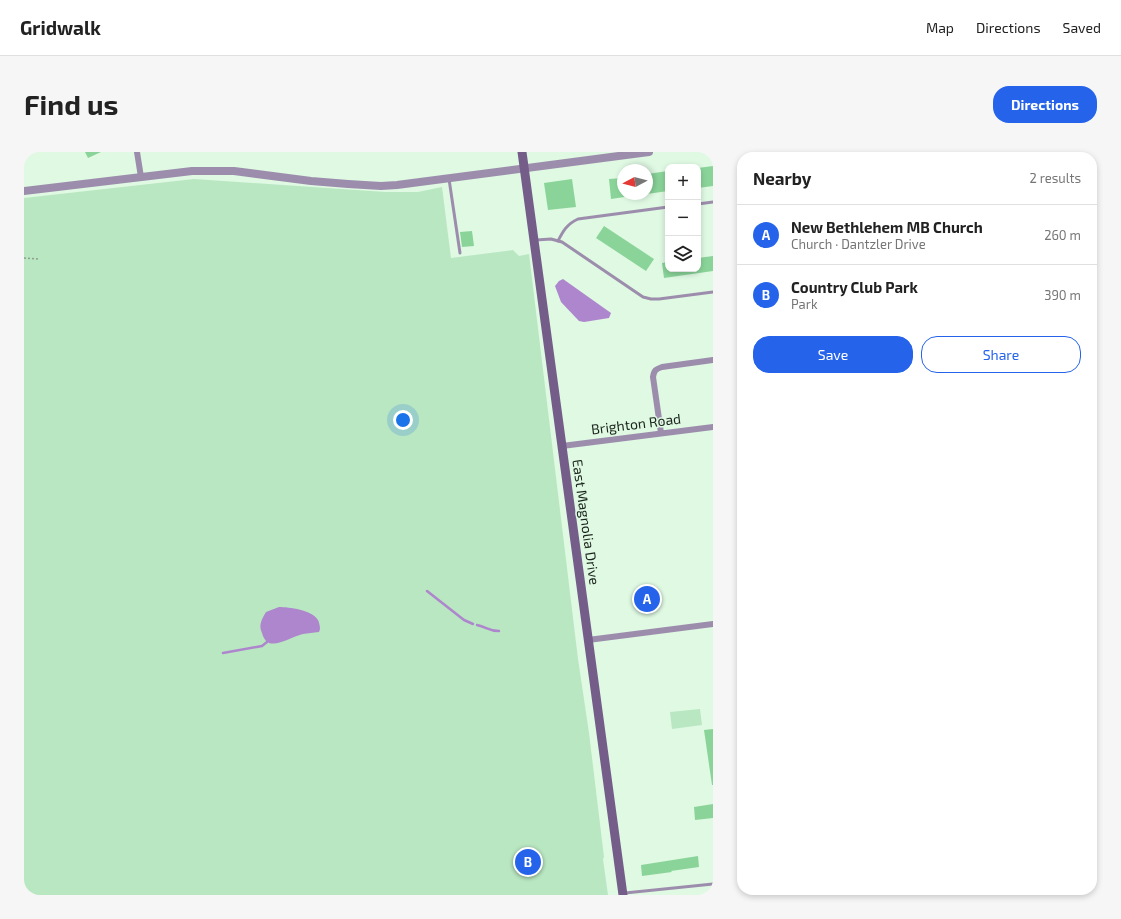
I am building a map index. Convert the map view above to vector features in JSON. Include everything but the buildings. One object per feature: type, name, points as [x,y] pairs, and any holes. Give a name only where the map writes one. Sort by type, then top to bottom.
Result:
[{"type":"main road","name":"East Magnolia Drive","points":[[522,152],[623,894]]},
{"type":"street","points":[[138,152],[141,177]]},
{"type":"street","points":[[24,191],[192,171],[234,171],[311,181],[381,186],[649,152]]},
{"type":"street","points":[[661,433],[654,377],[655,370],[657,368],[713,360]]},
{"type":"street","name":"Brighton Road","points":[[562,446],[713,427]]},
{"type":"street","points":[[588,640],[713,624]]},
{"type":"lane","points":[[448,178],[460,253]]},
{"type":"lane","points":[[701,204],[713,202]]},
{"type":"lane","points":[[558,241],[565,227],[578,219],[665,208]]},
{"type":"lane","points":[[534,240],[551,239],[562,242],[643,297],[659,299],[713,292]]},
{"type":"lane","points":[[623,894],[713,884]]},
{"type":"path","points":[[24,258],[38,259]]},
{"type":"green space","points":[[194,179],[385,192],[418,192],[442,187],[451,258],[513,250],[519,256],[529,254],[608,895],[24,895],[24,198]]},
{"type":"green space","points":[[700,709],[702,725],[672,729],[670,712]]},
{"type":"shaded area","points":[[563,279],[611,313],[609,318],[584,322],[579,321],[561,302],[555,286]]},
{"type":"shaded area","points":[[279,607],[294,608],[311,614],[318,620],[320,628],[319,632],[299,635],[273,644],[269,643],[265,640],[261,630],[261,622],[266,612]]},
{"type":"waterway","points":[[427,591],[464,620],[473,624]]},
{"type":"waterway","points":[[477,625],[499,631]]},
{"type":"waterway","points":[[223,653],[262,646],[267,642]]},
{"type":"place","name":"New Bethlehem MB Church","points":[[647,599]]},
{"type":"place","name":"Country Club Park","points":[[528,862]]}]
